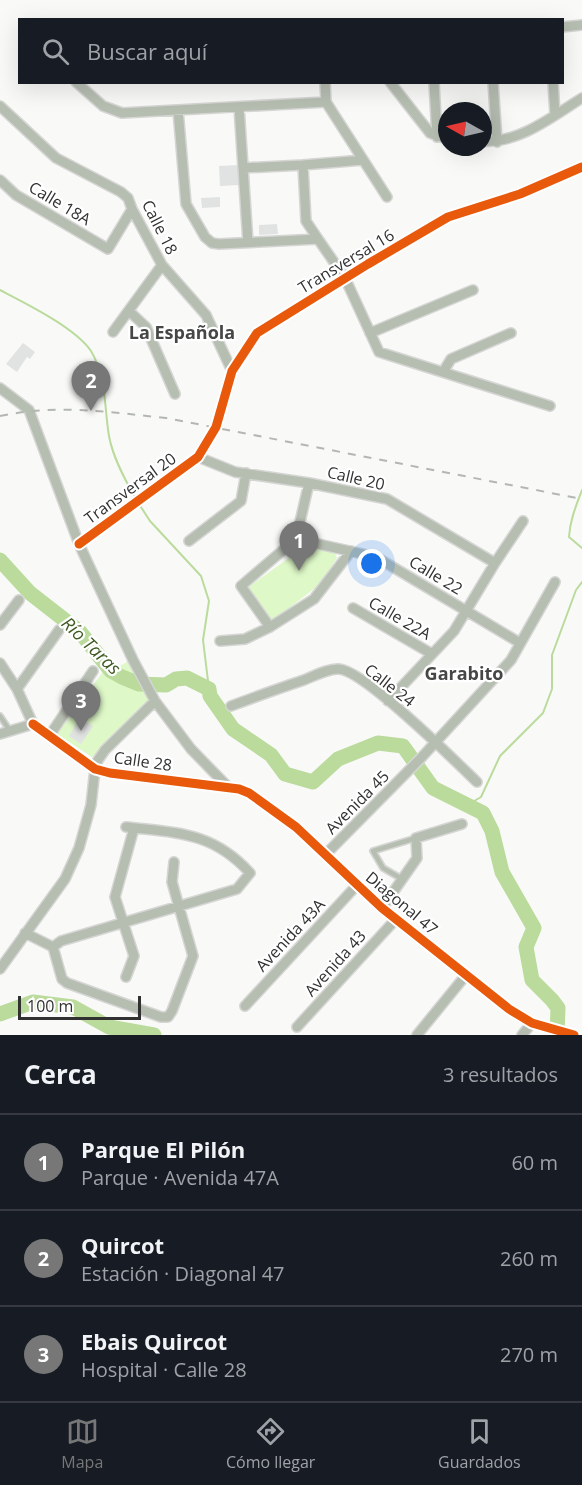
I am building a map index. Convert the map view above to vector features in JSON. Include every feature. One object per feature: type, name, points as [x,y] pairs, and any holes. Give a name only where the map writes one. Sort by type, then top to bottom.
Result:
[{"type":"street","points":[[564,27],[582,25]]},
{"type":"street","points":[[78,84],[104,106],[122,113],[326,102]]},
{"type":"street","points":[[325,84],[326,102],[387,197]]},
{"type":"street","points":[[392,84],[430,133],[437,137]]},
{"type":"street","points":[[434,84],[437,137]]},
{"type":"street","points":[[494,84],[497,142]]},
{"type":"street","points":[[553,84],[555,115]]},
{"type":"street","points":[[492,142],[514,137],[582,98]]},
{"type":"street","name":"Calle 18","points":[[0,106],[56,158],[121,192],[128,198],[162,265],[206,315],[232,371]]},
{"type":"street","points":[[240,107],[248,243]]},
{"type":"street","points":[[178,110],[186,204],[205,237],[212,243],[219,244],[318,239]]},
{"type":"street","points":[[243,168],[363,160]]},
{"type":"street","points":[[303,165],[306,221],[345,278],[379,352],[550,406]]},
{"type":"street","name":"Transversal 16","points":[[198,457],[216,427],[232,371],[257,333],[448,217],[520,194],[582,167]]},
{"type":"street","name":"Calle 18A","points":[[0,180],[16,195],[108,249],[132,209]]},
{"type":"street","points":[[113,332],[162,265]]},
{"type":"street","points":[[370,333],[473,290]]},
{"type":"street","points":[[129,311],[146,327],[175,394]]},
{"type":"street","points":[[443,372],[451,359],[511,333]]},
{"type":"street","name":"Diagonal 47","points":[[0,388],[29,410],[79,544],[133,660],[155,701],[191,749],[228,787],[249,793],[296,827],[382,908],[509,1009],[532,1023],[574,1035]]},
{"type":"street","name":"Calle 20","points":[[198,457],[235,472],[309,483],[387,499],[495,563]]},
{"type":"street","name":"Transversal 20","points":[[79,544],[198,457]]},
{"type":"street","points":[[189,541],[241,501],[246,473]]},
{"type":"street","points":[[270,627],[241,586],[296,539],[309,483]]},
{"type":"street","points":[[388,700],[454,632],[523,521]]},
{"type":"street","name":"Calle 22","points":[[296,539],[376,556],[520,643]]},
{"type":"street","points":[[220,641],[245,639],[270,627],[314,599],[351,551]]},
{"type":"street","points":[[435,742],[511,660],[555,582]]},
{"type":"street","points":[[0,625],[19,600]]},
{"type":"street","name":"Calle 22A","points":[[352,608],[432,654]]},
{"type":"street","points":[[17,689],[59,630]]},
{"type":"street","points":[[0,663],[17,689],[33,724],[5,733]]},
{"type":"street","name":"Calle 24","points":[[231,706],[339,669],[356,675],[388,700],[477,782]]},
{"type":"street","points":[[50,735],[93,671]]},
{"type":"street","points":[[0,969],[66,879],[79,848],[91,806],[95,769],[105,750],[155,701]]},
{"type":"street","name":"Calle 28","points":[[33,724],[95,769],[110,773],[228,787]]},
{"type":"street","name":"Avenida 45","points":[[325,855],[435,742]]},
{"type":"street","points":[[382,908],[417,858],[416,838],[462,824]]},
{"type":"street","points":[[53,947],[61,941],[124,922],[178,907],[237,889],[250,873],[237,858],[217,845],[195,836],[130,827],[115,889],[115,897],[124,922],[134,956],[126,977]]},
{"type":"street","points":[[25,933],[53,947],[62,979],[67,983],[161,1017],[168,1017],[193,956],[172,882],[174,862]]},
{"type":"street","name":"Avenida 43A","points":[[245,1006],[357,885]]},
{"type":"street","name":"Avenida 43","points":[[297,1027],[396,919]]},
{"type":"street","points":[[417,1035],[466,975]]},
{"type":"street","points":[[522,1035],[532,1023]]},
{"type":"lane","points":[[0,716],[5,733]]},
{"type":"lane","points":[[402,879],[383,868],[373,852],[416,838]]},
{"type":"green space","points":[[303,548],[334,551],[337,558],[319,585],[271,622],[247,588]]},
{"type":"green space","points":[[111,661],[120,666],[129,661],[155,701],[92,757],[57,734]]},
{"type":"building","points":[[238,165],[239,185],[220,186],[219,166]]},
{"type":"building","points":[[220,197],[220,207],[202,208],[201,198]]},
{"type":"building","points":[[277,224],[278,234],[259,235],[259,225]]},
{"type":"building","points":[[23,343],[35,352],[30,359],[27,357],[17,372],[6,364]]},
{"type":"building","points":[[80,718],[93,726],[81,744],[69,736]]},
{"type":"waterway","points":[[0,290],[62,325],[84,342],[91,351],[100,372],[113,452],[136,499]]},
{"type":"waterway","points":[[582,490],[572,519],[569,537],[582,548]]},
{"type":"waterway","points":[[139,504],[150,521],[201,576],[209,601],[203,640],[209,689]]},
{"type":"waterway","name":"Río Taras","points":[[0,560],[30,593],[80,632],[111,671],[139,684],[166,685],[176,679],[187,678],[209,689],[210,696],[233,729],[271,755],[285,774],[313,782],[338,759],[378,743],[403,746],[433,788],[483,813],[492,831],[502,872],[534,928],[526,947],[532,980],[558,1008],[557,1035]]},
{"type":"waterway","points":[[469,804],[481,797],[500,756],[543,713],[552,689],[552,655],[576,590],[582,582]]},
{"type":"waterway","points":[[0,1014],[33,1002],[73,1007],[109,1027],[154,1035]]},
{"type":"railway","points":[[0,416],[21,412],[63,410],[166,418],[582,499]]},
{"type":"cycle path","points":[[79,544],[198,457],[216,427],[232,371],[257,333],[448,217],[520,194],[582,167]]},
{"type":"cycle path","points":[[33,724],[95,769],[110,773],[239,789],[249,793],[296,827],[382,908],[509,1009],[532,1023],[574,1035]]},
{"type":"place","name":"Quircot","points":[[91,411]]},
{"type":"place","name":"Parque El Pilón","points":[[299,571]]},
{"type":"place","name":"Ebais Quircot","points":[[81,731]]},
{"type":"district","name":"La Española","points":[[182,333]]},
{"type":"district","name":"Garabito","points":[[464,674]]}]
